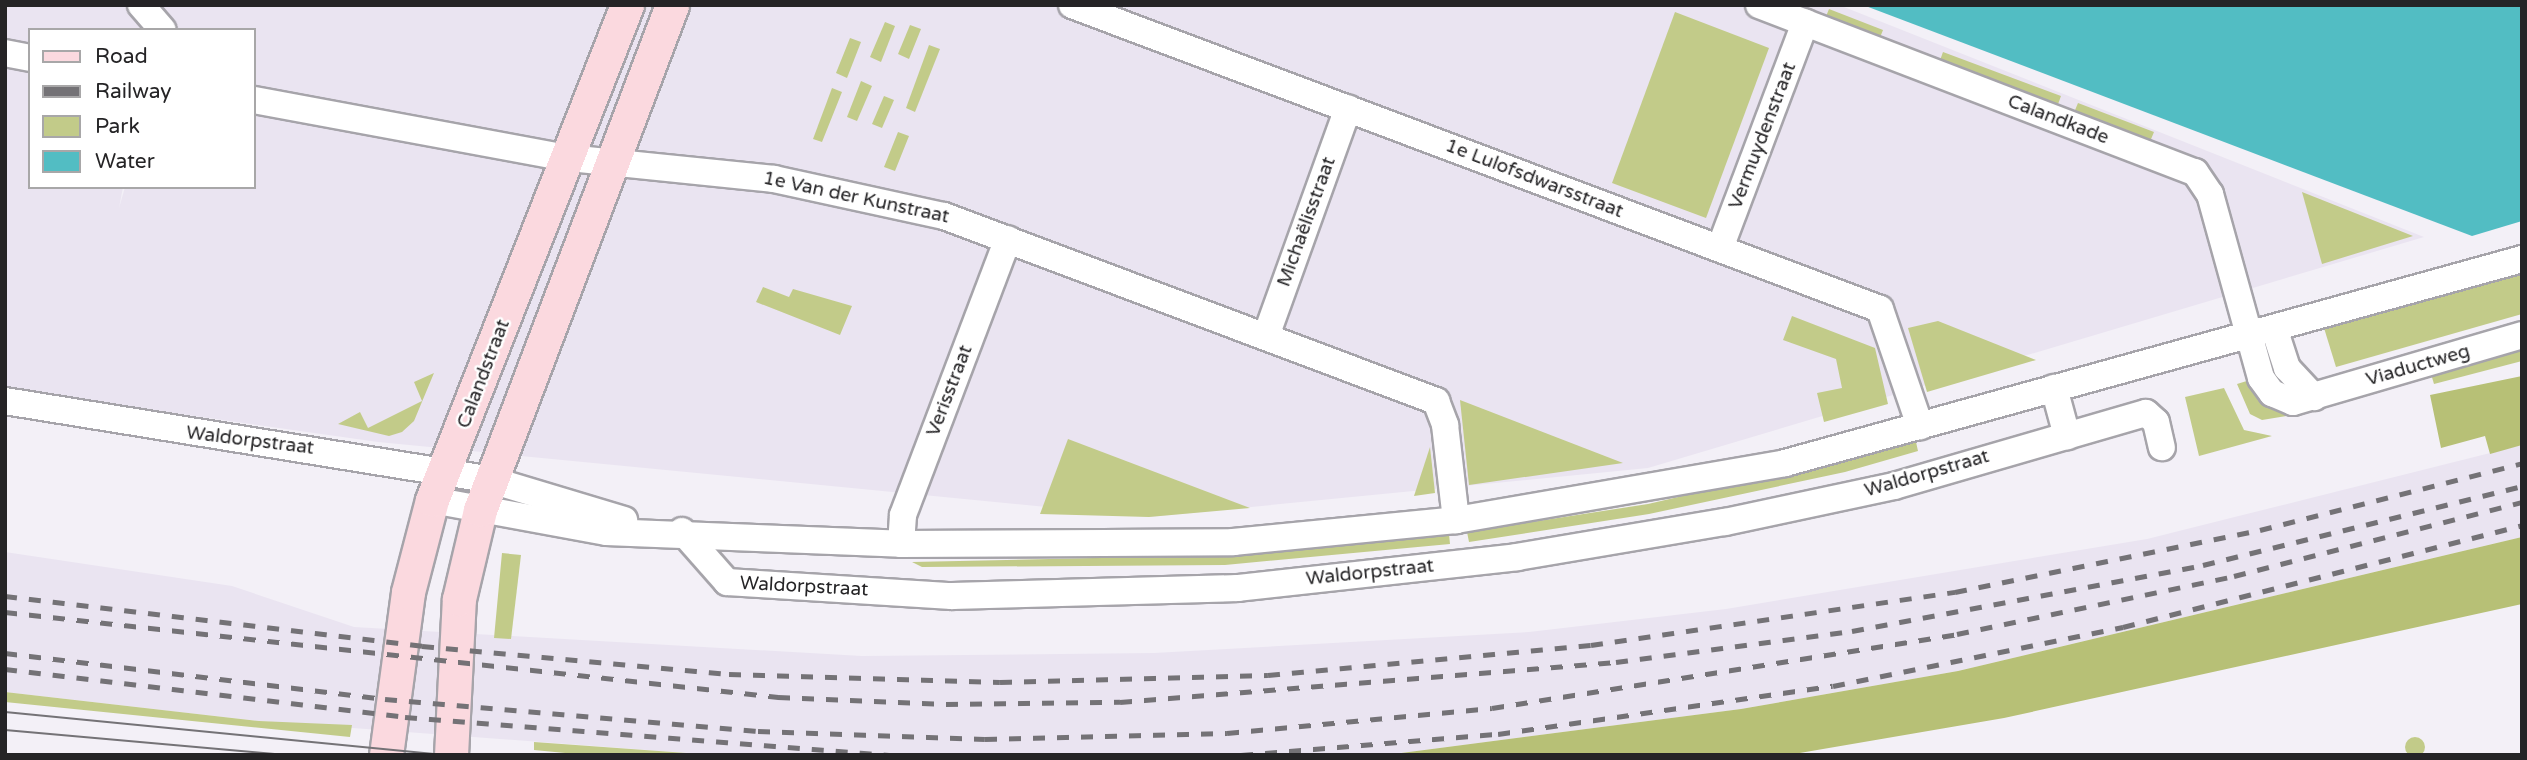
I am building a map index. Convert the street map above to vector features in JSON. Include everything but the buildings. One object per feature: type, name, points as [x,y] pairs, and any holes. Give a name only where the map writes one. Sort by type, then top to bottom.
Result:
[{"type":"main road","name":"Calandstraat","points":[[386,755],[408,592],[438,486],[627,5]]},
{"type":"main road","points":[[451,755],[459,599],[485,495],[672,5]]},
{"type":"street","points":[[134,5],[143,28]]},
{"type":"street","points":[[141,5],[161,28]]},
{"type":"street","name":"1e Lulofsdwarsstraat","points":[[1072,5],[1880,309],[1920,426]]},
{"type":"street","name":"Calandkade","points":[[1759,5],[2195,172],[2210,194],[2247,336]]},
{"type":"street","name":"Vermuydenstraat","points":[[1720,247],[1805,23]]},
{"type":"street","points":[[5,53],[28,58]]},
{"type":"street","name":"1e Van der Kunstraat","points":[[256,100],[568,158],[611,159],[838,191],[1008,239],[1436,401],[1445,425],[1456,520]]},
{"type":"street","name":"Michaëlisstraat","points":[[1266,336],[1348,108]]},
{"type":"street","name":"Verisstraat","points":[[901,544],[903,515],[1008,239]]},
{"type":"street","name":"Waldorpstraat","points":[[5,401],[485,495],[606,532],[682,531],[901,544],[1233,542],[1456,520],[1657,490],[1920,426],[2522,259]]},
{"type":"street","points":[[2274,328],[2287,368],[2314,397]]},
{"type":"street","name":"Viaductweg","points":[[2247,336],[2272,393],[2292,402],[2522,335]]},
{"type":"street","points":[[2054,388],[2067,436]]},
{"type":"street","name":"Waldorpstraat","points":[[682,531],[727,582],[952,596],[1238,587],[1517,557],[1725,522],[1894,486],[2146,413],[2156,422],[2162,447]]},
{"type":"shaded area","points":[[5,5],[1839,5],[2424,237],[1648,468],[1149,517],[378,442],[5,389],[5,53],[28,58],[28,189],[123,189],[119,208],[124,189],[256,189],[256,28],[28,28],[28,54],[5,49]]},
{"type":"shaded area","points":[[2522,445],[2522,537],[1958,671],[1741,709],[1386,755],[714,755],[259,721],[5,692],[5,552],[232,586],[354,627],[862,656],[1154,653],[1529,632],[1726,609],[2147,539]]},
{"type":"green space","points":[[1829,9],[1883,30],[1879,40],[1825,19]]},
{"type":"green space","points":[[1675,12],[1769,48],[1706,218],[1612,183]]},
{"type":"green space","points":[[885,22],[895,26],[881,62],[870,57]]},
{"type":"green space","points":[[910,25],[921,29],[909,59],[898,54]]},
{"type":"green space","points":[[850,38],[861,42],[847,78],[836,73]]},
{"type":"green space","points":[[929,45],[940,49],[915,112],[906,108]]},
{"type":"green space","points":[[1943,52],[2061,96],[2057,107],[1939,63]]},
{"type":"green space","points":[[861,81],[872,86],[857,121],[847,117]]},
{"type":"green space","points":[[832,88],[842,92],[822,142],[813,139]]},
{"type":"green space","points":[[884,96],[894,100],[882,128],[872,124]]},
{"type":"green space","points":[[2078,103],[2154,132],[2149,144],[2073,115]]},
{"type":"green space","points":[[898,132],[909,136],[895,171],[884,167]]},
{"type":"green space","points":[[2302,192],[2413,236],[2322,264]]},
{"type":"green space","points":[[2522,273],[2522,314],[2336,367],[2324,328]]},
{"type":"green space","points":[[763,287],[789,297],[793,289],[852,306],[840,335],[756,302]]},
{"type":"green space","points":[[1792,316],[1875,348],[1888,404],[1824,422],[1817,393],[1842,388],[1836,359],[1783,340]]},
{"type":"green space","points":[[1938,321],[2036,360],[1927,392],[1908,328]]},
{"type":"green space","points":[[2522,349],[2522,361],[2434,384],[2431,374]]},
{"type":"green space","points":[[434,373],[414,421],[402,432],[389,436],[338,424],[360,412],[368,428],[422,401],[414,382]]},
{"type":"green space","points":[[2522,376],[2522,445],[2490,454],[2485,436],[2441,448],[2430,395]]},
{"type":"green space","points":[[2250,380],[2266,406],[2293,415],[2262,420],[2250,414],[2237,384]]},
{"type":"green space","points":[[2224,388],[2244,430],[2272,436],[2199,456],[2185,397]]},
{"type":"green space","points":[[1460,400],[1623,463],[1469,485]]},
{"type":"green space","points":[[1068,439],[1250,508],[1149,517],[1040,514]]},
{"type":"green space","points":[[1916,442],[1918,451],[1845,472],[1649,514],[1469,542],[1467,532],[1648,504]]},
{"type":"green space","points":[[1430,447],[1435,493],[1414,496]]},
{"type":"green space","points":[[1449,534],[1450,544],[1225,565],[922,567],[912,562],[1226,555]]},
{"type":"green space","points":[[2522,537],[2522,604],[2004,718],[1788,755],[1386,755],[1741,709],[1958,671]]},
{"type":"green space","points":[[502,553],[521,555],[511,639],[494,638]]},
{"type":"green space","points":[[5,692],[259,721],[352,725],[350,737],[5,702]]},
{"type":"green space","points":[[2415,737],[2422,740],[2425,747],[2422,754],[2415,757],[2408,754],[2405,747],[2408,740]]},
{"type":"green space","points":[[534,742],[714,755],[586,755],[534,750]]},
{"type":"water","points":[[1863,5],[2522,5],[2522,221],[2472,236]]},
{"type":"tram line","points":[[5,712],[447,755]]},
{"type":"tram line","points":[[5,730],[286,755]]},
{"type":"railway","points":[[5,596],[422,646],[729,674],[1000,682],[1268,675],[1591,645],[1955,592],[2260,530],[2522,463]]},
{"type":"railway","points":[[5,612],[778,697],[946,704],[1120,702],[1616,662],[1852,631],[2203,565],[2522,486]]},
{"type":"railway","points":[[5,653],[385,699],[758,731],[985,739],[1227,733],[1492,708],[1957,634],[2234,576],[2522,502]]},
{"type":"railway","points":[[1241,755],[1498,734],[1833,686],[2123,627],[2522,525]]},
{"type":"railway","points":[[5,669],[405,717],[893,755]]}]
